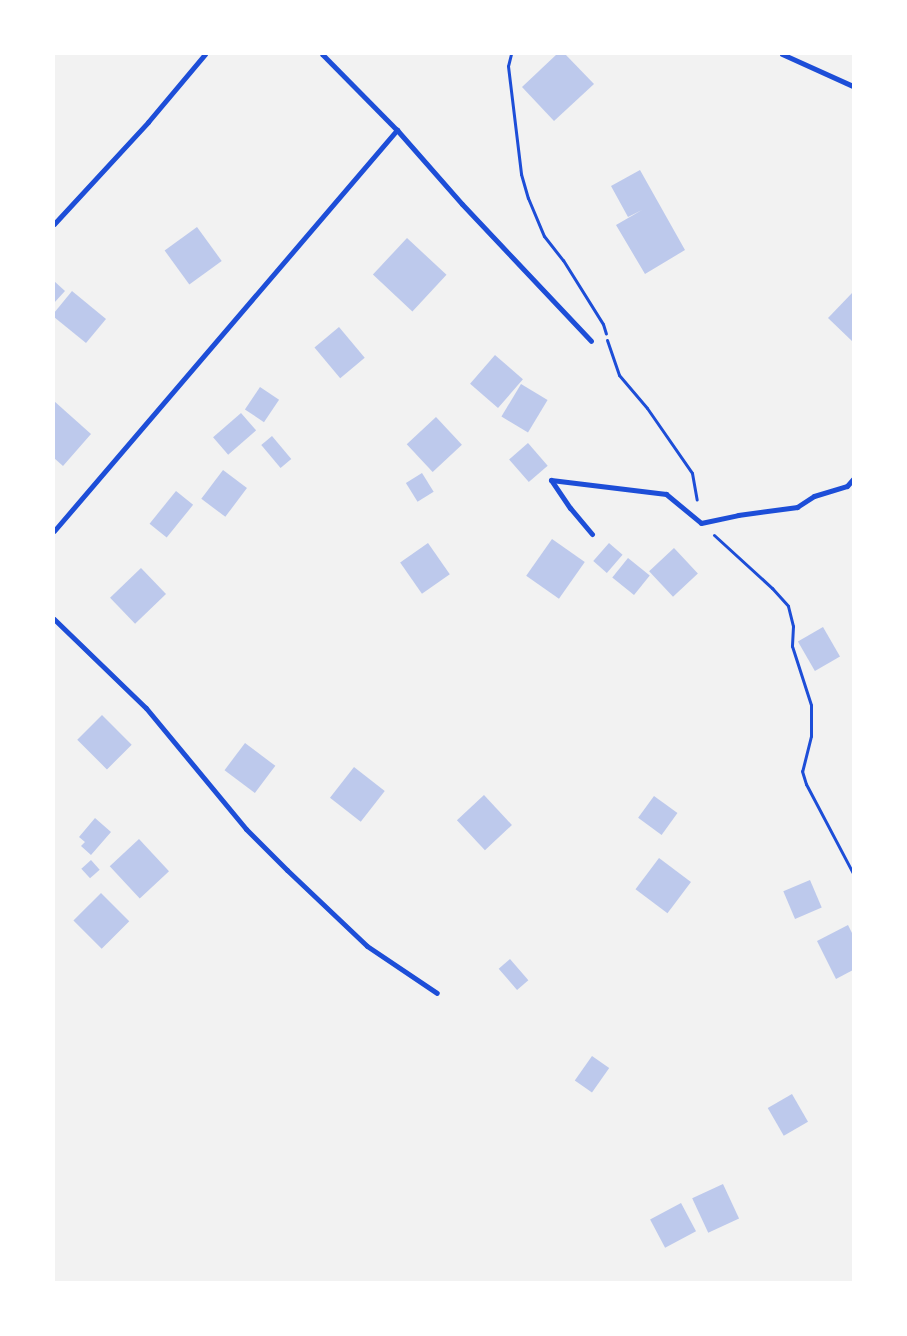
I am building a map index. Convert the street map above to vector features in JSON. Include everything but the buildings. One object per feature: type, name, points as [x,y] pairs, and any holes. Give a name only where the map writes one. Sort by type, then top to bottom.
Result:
[{"type":"street","points":[[54,224],[148,122],[205,54]]},
{"type":"street","points":[[322,54],[397,130],[462,204],[591,341]]},
{"type":"street","points":[[782,54],[853,86]]},
{"type":"street","points":[[54,531],[397,130]]},
{"type":"street","points":[[592,534],[570,508],[551,480],[666,494],[701,523],[738,515],[797,507],[814,496],[848,486],[853,479]]},
{"type":"street","points":[[54,619],[146,708],[246,829],[287,870],[367,946],[437,994]]},
{"type":"path","points":[[511,54],[508,66],[521,174],[528,198],[544,236],[563,260],[603,324],[619,375],[648,408],[692,474],[701,523],[742,559],[788,606],[793,626],[792,646],[811,705],[810,736],[802,771],[806,784],[853,873]]}]
